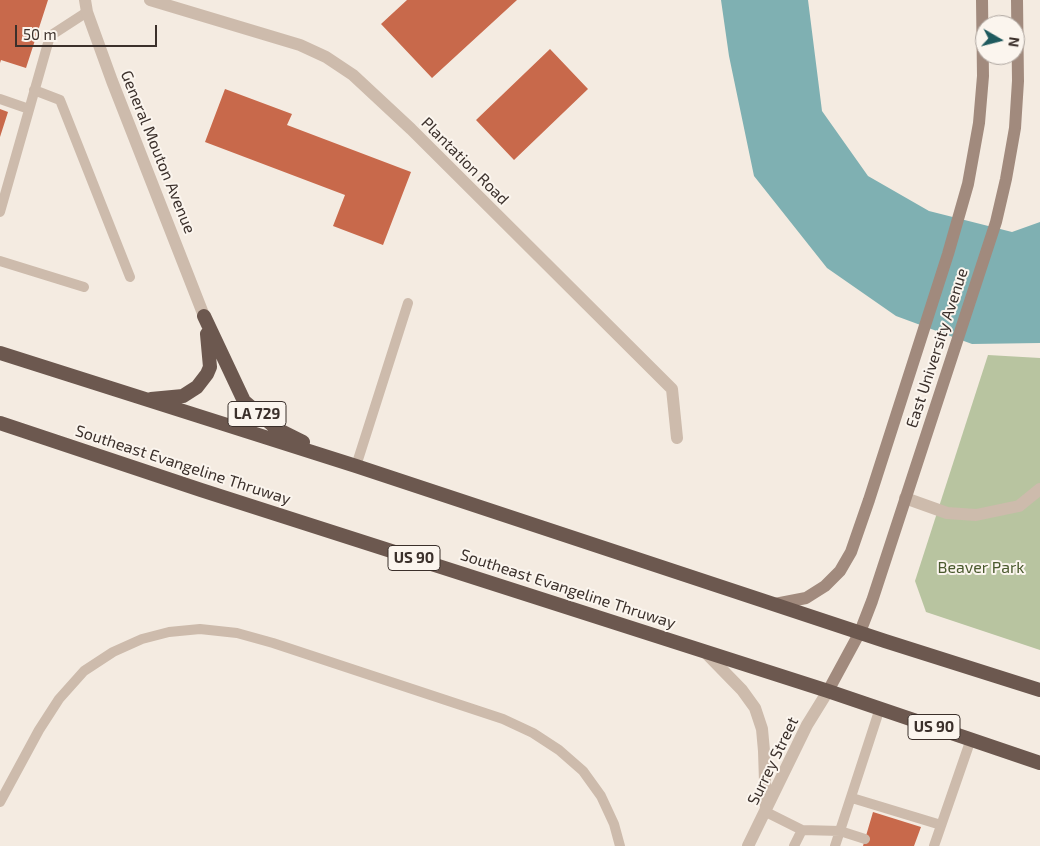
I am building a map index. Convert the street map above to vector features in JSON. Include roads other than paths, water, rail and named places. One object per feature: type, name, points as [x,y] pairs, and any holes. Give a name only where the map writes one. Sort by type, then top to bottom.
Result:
[{"type":"highway","name":"LA 729","points":[[146,400],[184,396],[197,387],[207,374],[210,354],[204,316]]},
{"type":"highway","name":"LA 729","points":[[204,316],[244,401],[259,416],[277,430],[356,466]]},
{"type":"highway","points":[[0,353],[356,466],[1040,690]]},
{"type":"highway","name":"Southeast Evangeline Thruway","points":[[0,424],[828,691],[1040,763]]},
{"type":"main road","name":"East University Avenue","points":[[775,604],[806,598],[826,586],[840,571],[851,552],[961,210],[979,123],[983,76],[982,0]]},
{"type":"main road","name":"East University Avenue","points":[[828,691],[860,632],[996,222],[1015,128],[1018,81],[1016,0]]},
{"type":"street","name":"Plantation Road","points":[[150,0],[300,45],[326,57],[353,75],[411,129],[672,389],[677,438]]},
{"type":"street","name":"General Mouton Avenue","points":[[86,6],[204,316]]},
{"type":"street","points":[[905,498],[947,513],[976,515],[1019,506],[1040,489]]},
{"type":"street","points":[[704,651],[742,690],[754,708],[762,729],[766,812]]},
{"type":"street","name":"Surrey Street","points":[[748,846],[807,725],[828,691]]},
{"type":"lane","points":[[0,212],[50,36],[86,6]]},
{"type":"lane","points":[[34,90],[60,100],[130,277]]},
{"type":"lane","points":[[0,99],[29,109]]},
{"type":"lane","points":[[0,261],[84,287]]},
{"type":"lane","points":[[356,466],[408,303]]},
{"type":"lane","points":[[0,802],[39,730],[59,698],[84,671],[113,652],[142,639],[169,632],[200,629],[236,634],[273,643],[503,719],[533,733],[560,750],[583,771],[601,796],[614,824],[620,846]]},
{"type":"lane","points":[[835,846],[880,708]]},
{"type":"lane","points":[[934,846],[971,739]]},
{"type":"lane","points":[[852,798],[941,825]]},
{"type":"lane","points":[[766,812],[802,830],[840,831],[865,838]]},
{"type":"lane","points":[[794,846],[802,830]]},
{"type":"water","points":[[721,0],[808,0],[822,111],[868,176],[929,211],[1012,232],[1040,222],[1040,343],[972,344],[896,316],[827,268],[754,176],[729,56]]},
{"type":"park label","name":"Beaver Park","points":[[981,568]]}]
